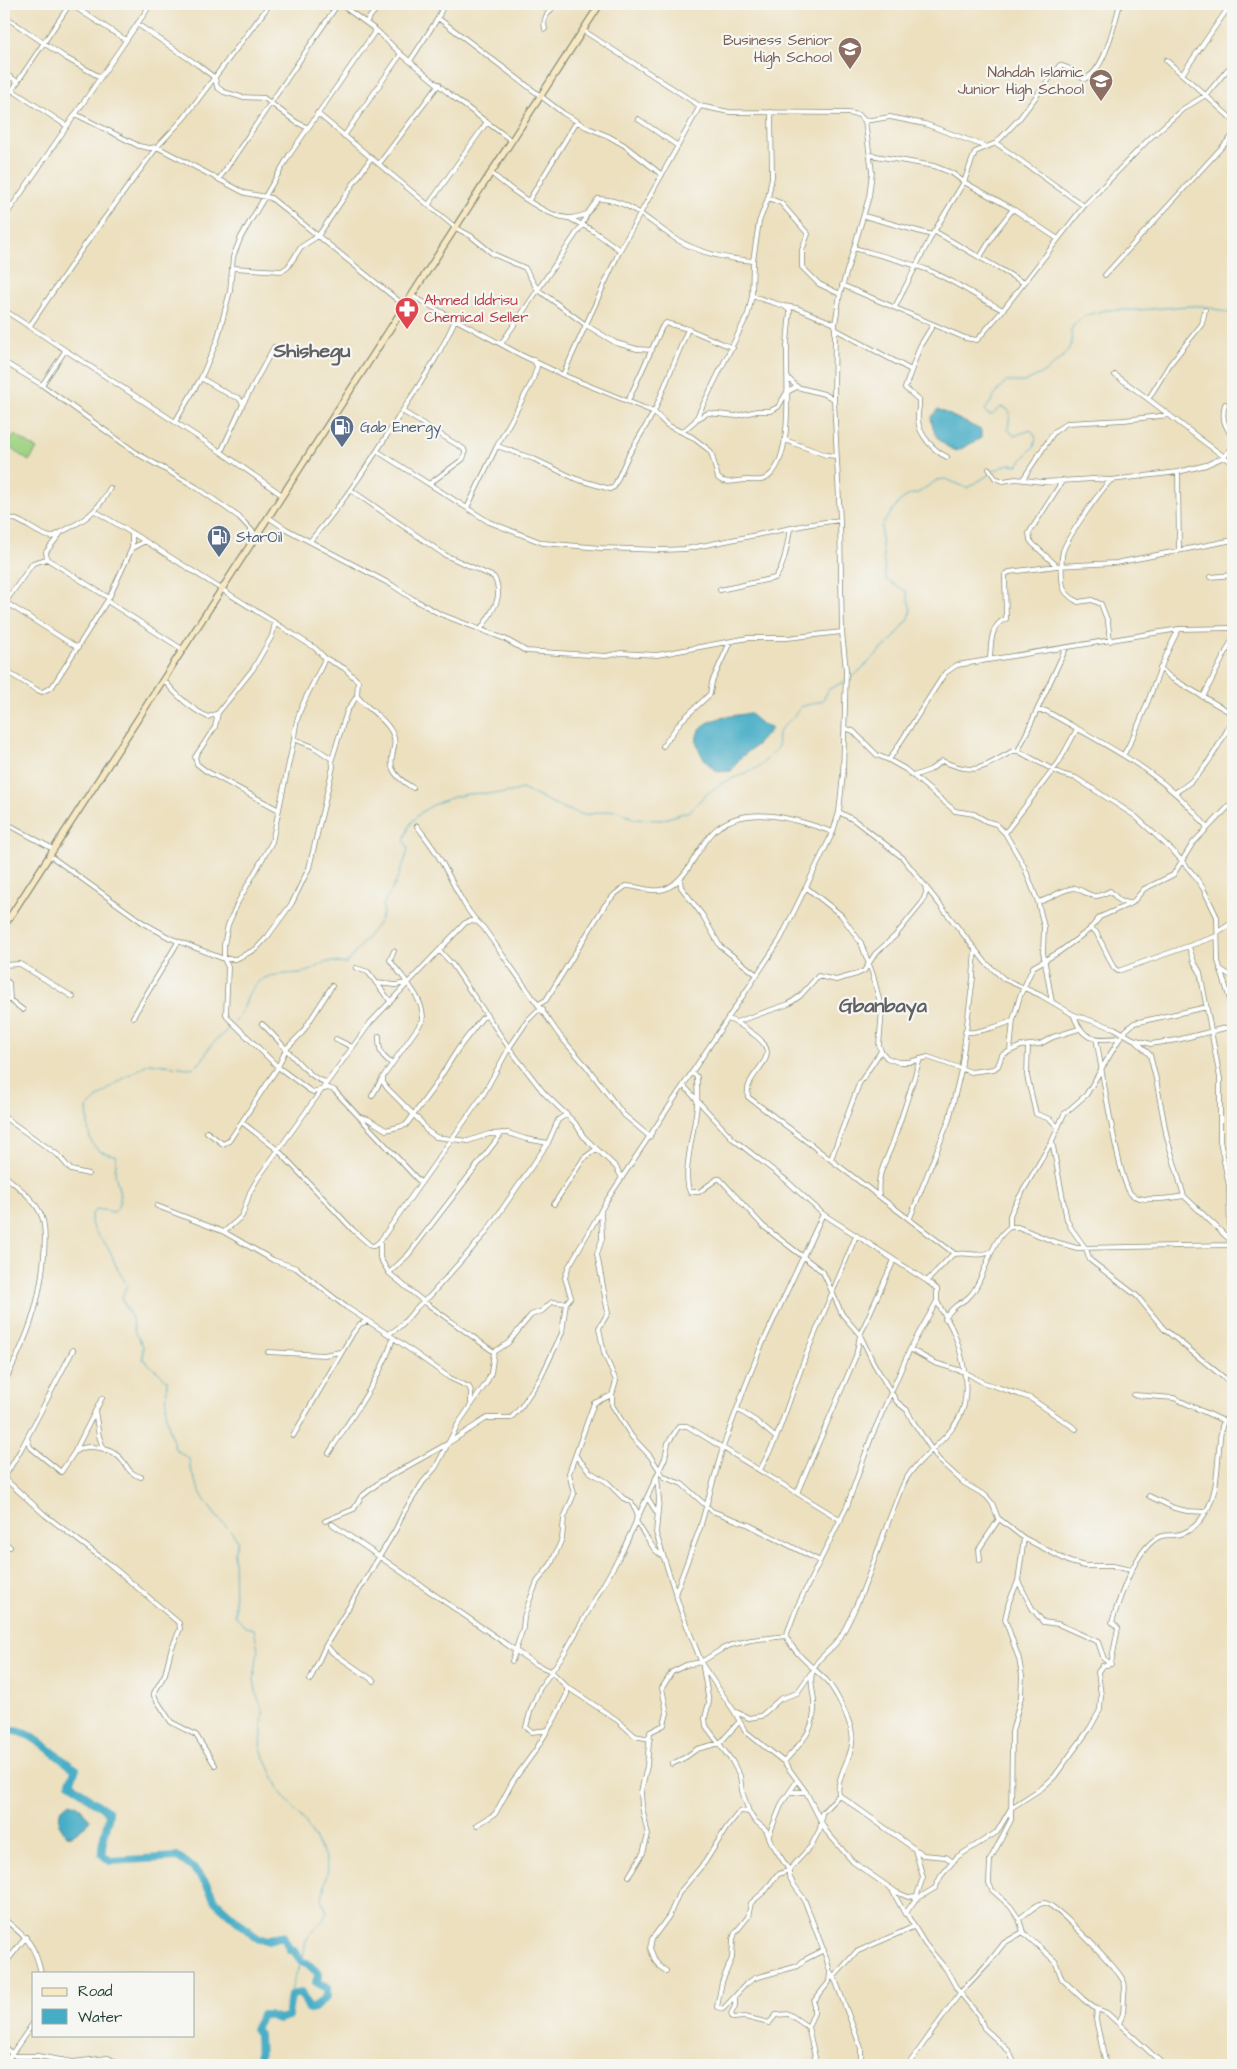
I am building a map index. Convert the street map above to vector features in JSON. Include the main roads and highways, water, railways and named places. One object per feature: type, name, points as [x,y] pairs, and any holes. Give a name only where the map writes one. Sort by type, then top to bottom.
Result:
[{"type":"main road","points":[[4,926],[600,4]]},
{"type":"water","points":[[938,409],[981,430],[981,438],[957,451],[946,446],[936,435],[932,424],[931,418]]},
{"type":"water","points":[[749,713],[763,725],[772,728],[758,744],[740,758],[731,771],[718,772],[707,763],[699,750],[697,736],[700,729],[716,719]]},
{"type":"water","points":[[70,1802],[77,1804],[90,1819],[86,1825],[71,1836],[66,1835],[59,1824],[60,1811]]},
{"type":"waterway","points":[[993,471],[1009,464],[1018,465],[1034,446],[1036,437],[1031,430],[1014,436],[1008,429],[1010,413],[1007,409],[1001,407],[992,415],[987,414],[985,410],[1006,382],[1024,382],[1045,372],[1063,357],[1072,343],[1071,330],[1076,322],[1087,315],[1106,310],[1203,306],[1233,314]]},
{"type":"waterway","points":[[235,1022],[253,987],[262,979],[275,975],[309,971],[327,962],[346,964],[377,925],[383,914],[383,904],[394,886],[405,860],[408,849],[404,840],[410,825],[421,813],[436,804],[468,794],[501,793],[522,789],[563,808],[584,815],[615,810],[635,819],[661,820],[690,811],[703,797],[720,784],[759,767],[778,748],[779,732],[800,707],[822,701],[829,689],[852,678],[894,638],[909,618],[911,610],[906,591],[886,580],[881,537],[882,525],[899,502],[909,495],[918,493],[937,480],[946,479],[967,488],[990,474]]},
{"type":"waterway","points":[[232,1025],[210,1046],[196,1067],[188,1068],[149,1063],[124,1078],[87,1108],[90,1139],[93,1145],[98,1150],[115,1155],[116,1157],[115,1171],[120,1197],[118,1207],[114,1212],[96,1209],[92,1214],[91,1224],[109,1248],[127,1285],[122,1297],[132,1319],[135,1333],[143,1346],[143,1359],[167,1380],[166,1415],[175,1449],[189,1459],[196,1483],[204,1498],[213,1512],[238,1541],[234,1552],[235,1615],[245,1627],[254,1629],[258,1650],[254,1680],[257,1696],[263,1711],[261,1749],[281,1793],[306,1823],[324,1855],[328,1868],[322,1899],[327,1912],[306,1941],[303,1959],[293,1982],[291,1995]]},
{"type":"waterway","points":[[4,1731],[24,1733],[76,1769],[70,1782],[109,1812],[102,1854],[110,1861],[178,1857],[193,1868],[206,1883],[215,1901],[252,1934],[259,1939],[267,1940],[283,1936],[290,1950],[294,1951],[302,1962],[307,1963],[319,1974],[316,1982],[327,1988],[327,1996],[314,2008],[309,2009],[301,1993],[291,1995],[288,2016],[279,2019],[262,2015],[255,2028],[259,2035],[260,2065]]},
{"type":"place","name":"Business Senior High School","points":[[850,70]]},
{"type":"place","name":"Nahdah Islamic Junior High School","points":[[1101,102]]},
{"type":"place","name":"Ahmed Iddrisu Chemical Seller","points":[[407,330]]},
{"type":"place","name":"Gab Energy","points":[[342,448]]},
{"type":"place","name":"StarOil","points":[[219,558]]},
{"type":"district","name":"Shishegu","points":[[312,350]]},
{"type":"district","name":"Gbanbaya","points":[[883,1005]]}]
